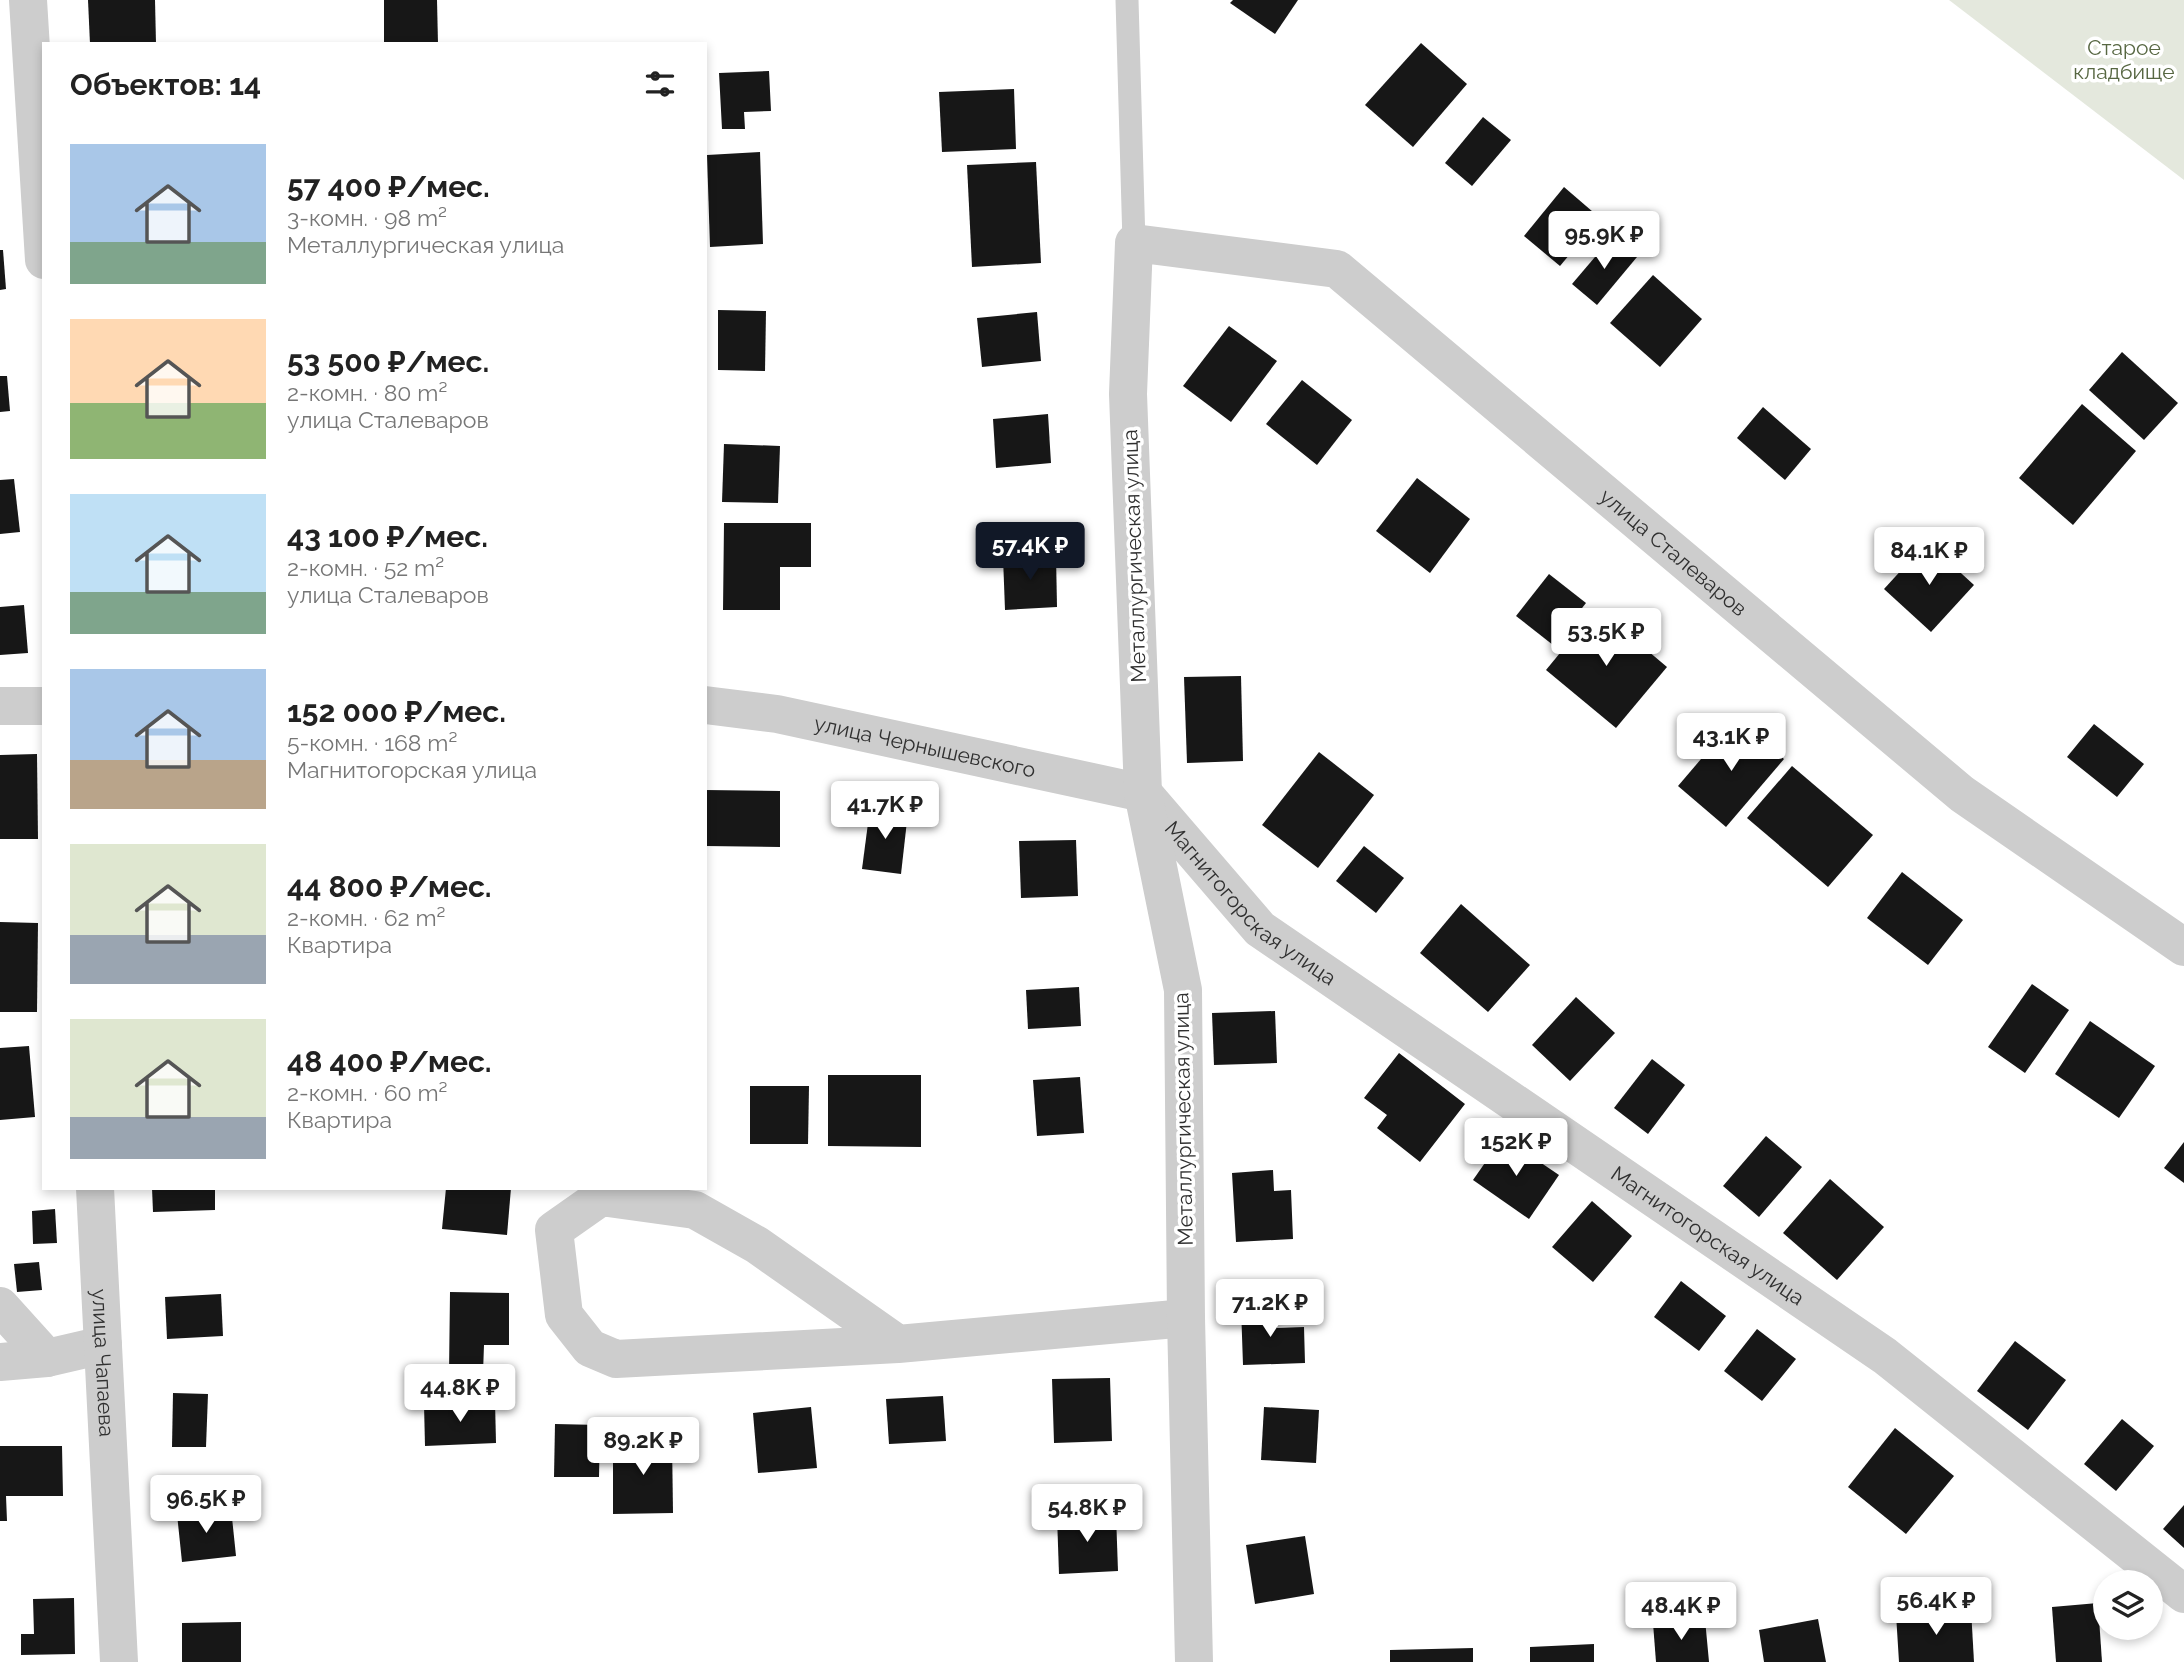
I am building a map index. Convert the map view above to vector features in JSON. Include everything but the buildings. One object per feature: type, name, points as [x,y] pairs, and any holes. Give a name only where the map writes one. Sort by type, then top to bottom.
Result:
[{"type":"street","points":[[29,0],[42,225]]},
{"type":"street","name":"Металлургическая улица","points":[[1134,243],[1128,394],[1143,793],[1183,990],[1186,1318],[1194,1662]]},
{"type":"street","name":"улица Сталеваров","points":[[1134,243],[1337,269],[1962,794],[2184,947]]},
{"type":"street","name":"улица Чернышевского","points":[[707,705],[777,714],[1143,793]]},
{"type":"street","points":[[0,706],[42,706]]},
{"type":"street","name":"Магнитогорская улица","points":[[1143,793],[1260,929],[1885,1356],[2184,1594]]},
{"type":"street","name":"улица Чапаева","points":[[95,1190],[119,1662]]},
{"type":"street","points":[[898,1344],[757,1245],[695,1210],[601,1197],[554,1230],[564,1315],[590,1348],[616,1359],[898,1344],[1186,1318]]},
{"type":"street","points":[[0,1306],[47,1357]]},
{"type":"street","points":[[0,1362],[47,1357],[103,1345]]},
{"type":"lane","points":[[1127,0],[1134,243]]},
{"type":"green space","name":"Старое кладбище","points":[[1949,0],[2184,0],[2184,180]]}]
